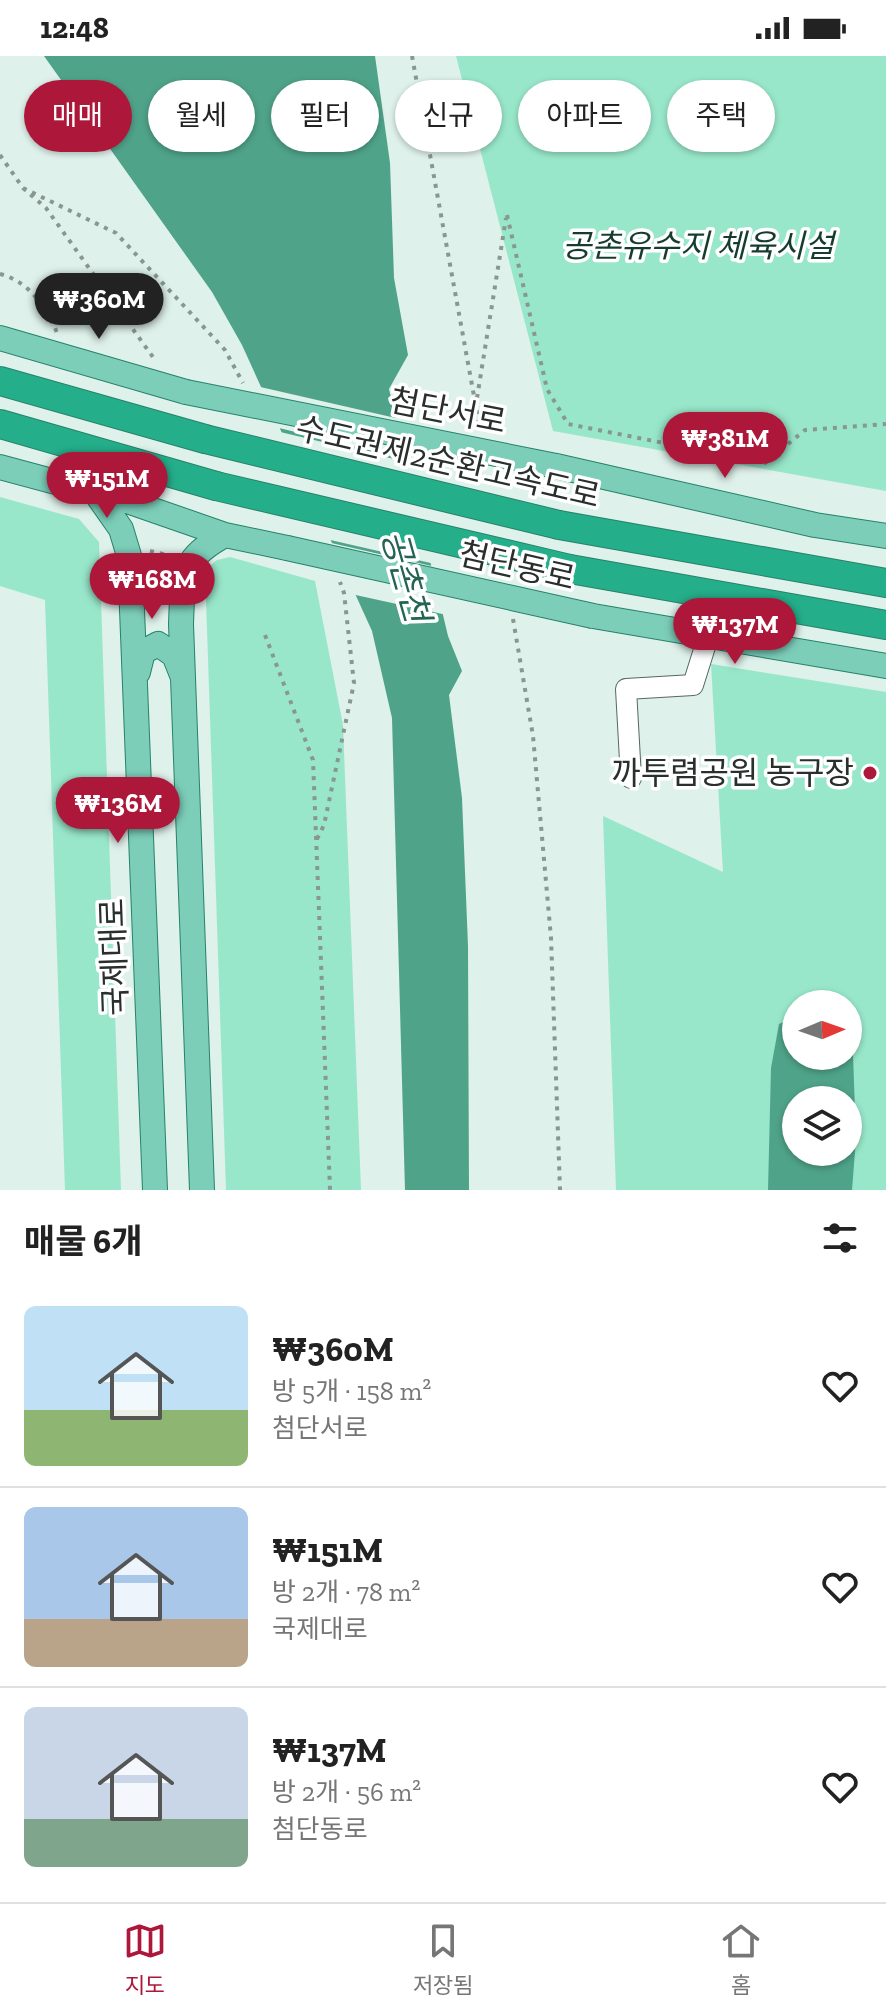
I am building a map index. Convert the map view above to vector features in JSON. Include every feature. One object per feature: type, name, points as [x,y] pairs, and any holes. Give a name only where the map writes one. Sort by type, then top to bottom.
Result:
[{"type":"highway","name":"수도권제2순환고속도로","points":[[0,381],[205,439],[559,525],[886,583]]},
{"type":"highway","points":[[0,424],[216,486],[570,569],[886,625]]},
{"type":"main road","name":"첨단서로","points":[[0,338],[180,391],[556,466],[815,525],[886,536]]},
{"type":"main road","name":"첨단동로","points":[[0,467],[95,492],[225,535],[593,616],[886,666]]},
{"type":"main road","name":"국제대로","points":[[95,492],[121,529],[130,559],[155,1190]]},
{"type":"main road","points":[[202,1190],[181,624],[190,559],[225,535]]},
{"type":"main road","points":[[136,683],[143,652],[158,644],[174,655],[183,677]]},
{"type":"lane","points":[[631,778],[626,689],[693,685],[708,637]]},
{"type":"path","points":[[412,56],[481,433]]},
{"type":"path","points":[[0,155],[23,188],[46,208],[180,391]]},
{"type":"path","points":[[476,403],[507,215],[547,389],[568,424],[765,463],[805,430],[886,424]]},
{"type":"path","points":[[0,274],[14,278],[48,310],[67,357]]},
{"type":"path","points":[[138,548],[182,559]]},
{"type":"path","points":[[512,615],[533,736],[551,938],[560,1190]]},
{"type":"path","points":[[265,635],[313,760],[330,1190]]},
{"type":"path","points":[[317,839],[324,825]]},
{"type":"green space","name":"공촌유수지 체육시설","points":[[456,56],[886,56],[886,491],[553,431],[481,152],[502,152],[502,80],[462,80]]},
{"type":"green space","points":[[0,497],[79,519],[99,542],[121,1190],[65,1190],[45,600],[0,586]]},
{"type":"green space","points":[[230,557],[315,581],[343,725],[361,1190],[226,1190],[205,570],[217,560]]},
{"type":"green space","points":[[711,664],[886,692],[886,1190],[616,1190],[603,816],[723,872]]},
{"type":"water","name":"공촌천","points":[[44,56],[375,56],[378,80],[271,80],[271,152],[379,152],[379,85],[390,163],[394,278],[408,355],[389,389],[448,636],[462,671],[449,695],[462,798],[468,946],[469,1190],[405,1190],[392,718],[372,631],[242,345],[212,292],[112,152],[132,152],[132,80],[61,80]]},
{"type":"water","points":[[782,1023],[782,1070],[854,1070],[854,1086],[782,1086],[782,1166],[854,1166],[852,1190],[768,1190],[771,1068],[779,1024]]},
{"type":"pier","points":[[256,386],[400,419],[410,460],[275,427]]},
{"type":"pier","points":[[276,431],[411,463],[435,564],[326,539]]},
{"type":"pier","points":[[327,542],[436,567],[447,615],[351,594]]},
{"type":"place","name":"까투렴공원 농구장","points":[[870,773]]}]
